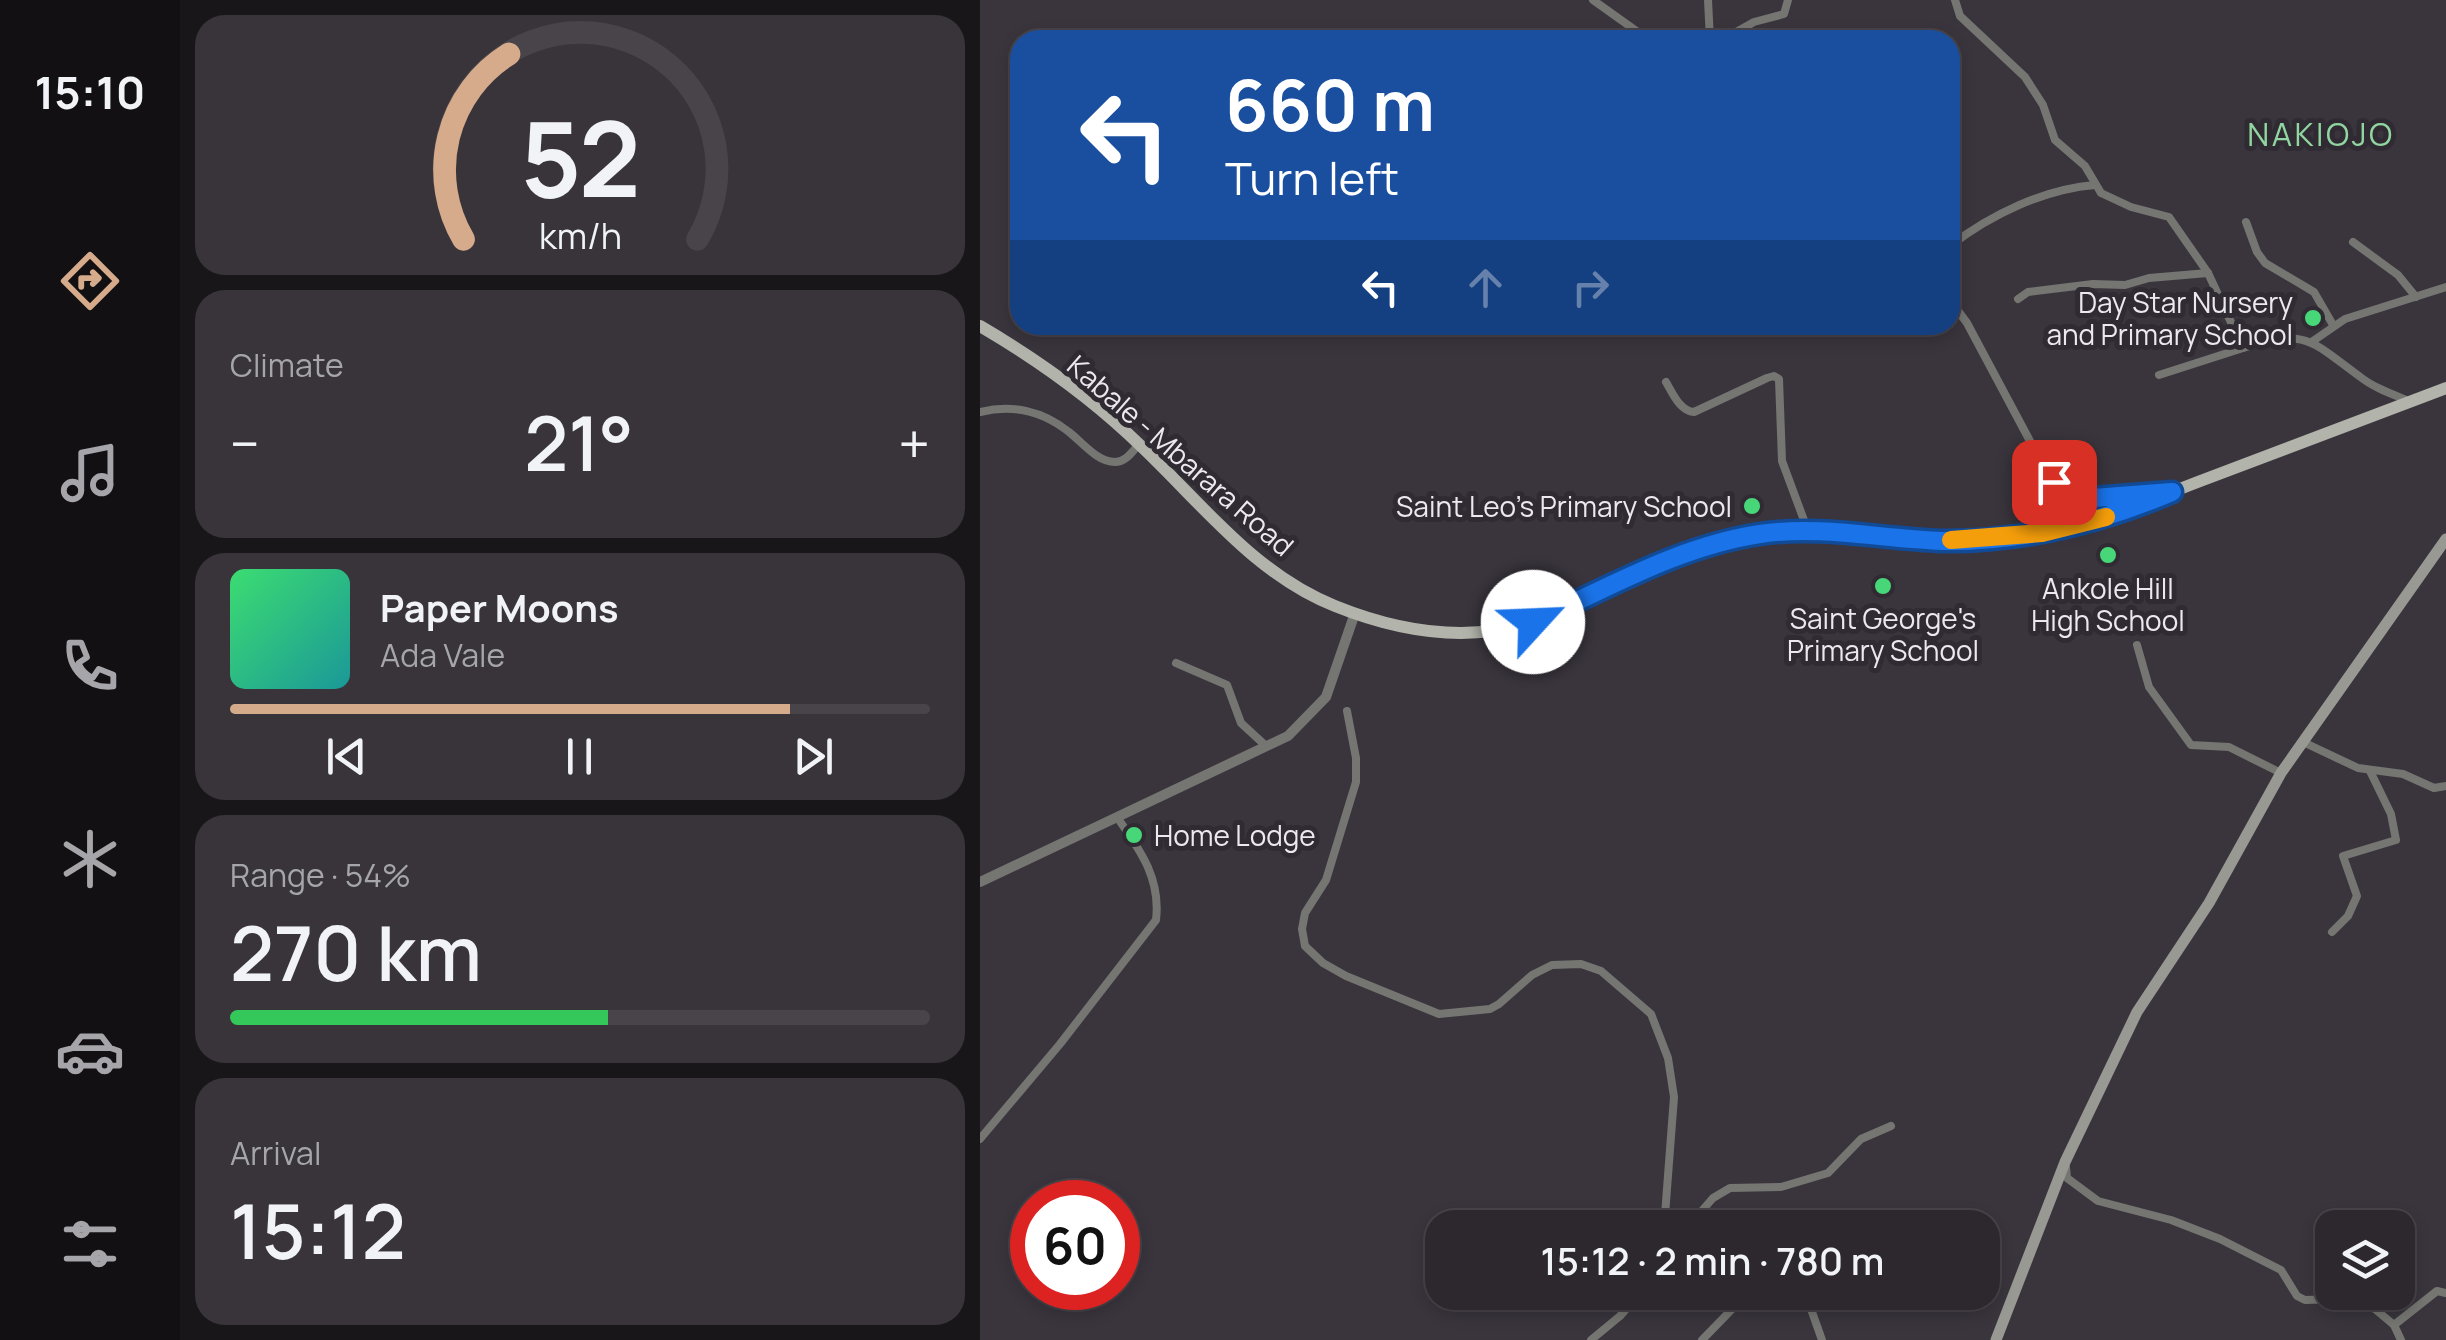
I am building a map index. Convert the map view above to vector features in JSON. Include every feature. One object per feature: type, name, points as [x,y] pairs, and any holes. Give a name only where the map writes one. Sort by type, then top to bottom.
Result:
[{"type":"main road","name":"Kabale - Mbarara Road","points":[[980,326],[1088,400],[1259,561],[1296,587],[1355,613],[1408,629],[1484,631],[1533,622],[1667,560],[1714,543],[1762,533],[1808,531],[1942,541],[2042,533],[2083,524],[2446,388]]},
{"type":"main road","points":[[1996,1340],[2065,1162],[2137,1012],[2209,903],[2281,773],[2446,539]]},
{"type":"street","points":[[1593,0],[1635,30]]},
{"type":"street","points":[[1708,0],[1710,30]]},
{"type":"street","points":[[1740,30],[1784,14],[1788,0]]},
{"type":"street","points":[[1955,0],[1960,16],[2036,92],[2055,140],[2085,166],[2095,185],[2114,200],[2169,217],[2208,273],[2243,348]]},
{"type":"street","points":[[1960,240],[2016,208],[2065,190],[2095,185]]},
{"type":"street","points":[[2246,222],[2265,262],[2314,292],[2333,325]]},
{"type":"street","points":[[2354,242],[2398,275],[2416,297]]},
{"type":"street","points":[[2018,299],[2028,292],[2093,284],[2125,285],[2149,278],[2208,273]]},
{"type":"street","points":[[2313,341],[2333,325],[2446,286]]},
{"type":"street","points":[[1960,314],[2063,494],[2091,500],[2172,492]]},
{"type":"street","points":[[2159,376],[2278,339],[2313,341],[2376,387],[2410,402]]},
{"type":"street","points":[[1666,382],[1682,407],[1694,412],[1767,378],[1779,379],[1782,462],[1808,531]]},
{"type":"street","points":[[980,412],[1014,407],[1039,415],[1065,429],[1103,460],[1116,462],[1126,458],[1139,444]]},
{"type":"street","points":[[980,882],[1288,736],[1326,697],[1355,613]]},
{"type":"street","points":[[2137,645],[2149,687],[2191,745],[2230,747],[2281,773]]},
{"type":"street","points":[[1176,663],[1227,685],[1241,722],[1266,746]]},
{"type":"street","points":[[1348,711],[1356,782],[1326,880],[1305,913],[1305,946],[1346,976],[1439,1014],[1490,1008],[1532,974],[1566,963],[1601,971],[1651,1014],[1672,1076],[1674,1097],[1665,1210]]},
{"type":"street","points":[[2303,742],[2370,771],[2404,774],[2434,788],[2446,786]]},
{"type":"street","points":[[2332,932],[2348,916],[2356,896],[2343,856],[2396,840],[2391,814],[2370,771]]},
{"type":"street","points":[[980,1140],[1156,920],[1157,901],[1150,866],[1117,817]]},
{"type":"street","points":[[1702,1210],[1712,1198],[1730,1188],[1781,1187],[1828,1173],[1862,1139],[1891,1126]]},
{"type":"street","points":[[2065,1162],[2067,1178],[2098,1201],[2204,1231],[2281,1270],[2297,1296],[2305,1300],[2337,1299],[2375,1309],[2394,1324],[2401,1340]]},
{"type":"street","points":[[2394,1324],[2436,1291],[2446,1292]]},
{"type":"street","points":[[1592,1340],[1625,1310]]},
{"type":"street","points":[[1702,1340],[1732,1310]]},
{"type":"street","points":[[1811,1310],[1822,1340]]},
{"type":"slow traffic","points":[[1951,540],[2042,533],[2106,517]]},
{"type":"place","name":"Day Star Nursery and Primary School","points":[[2313,318]]},
{"type":"place","name":"Saint Leo's Primary School","points":[[1752,506]]},
{"type":"place","name":"Ankole Hill High School","points":[[2108,555]]},
{"type":"place","name":"Saint George's Primary School","points":[[1883,586]]},
{"type":"place","name":"Home Lodge","points":[[1134,835]]},
{"type":"district","name":"NAKIOJO","points":[[2321,134]]},
{"type":"route","points":[[1533,622],[1667,560],[1714,543],[1762,533],[1808,531],[1942,541],[1988,539],[2083,524],[2172,492],[2080,499],[2063,494],[2054,482]]}]
